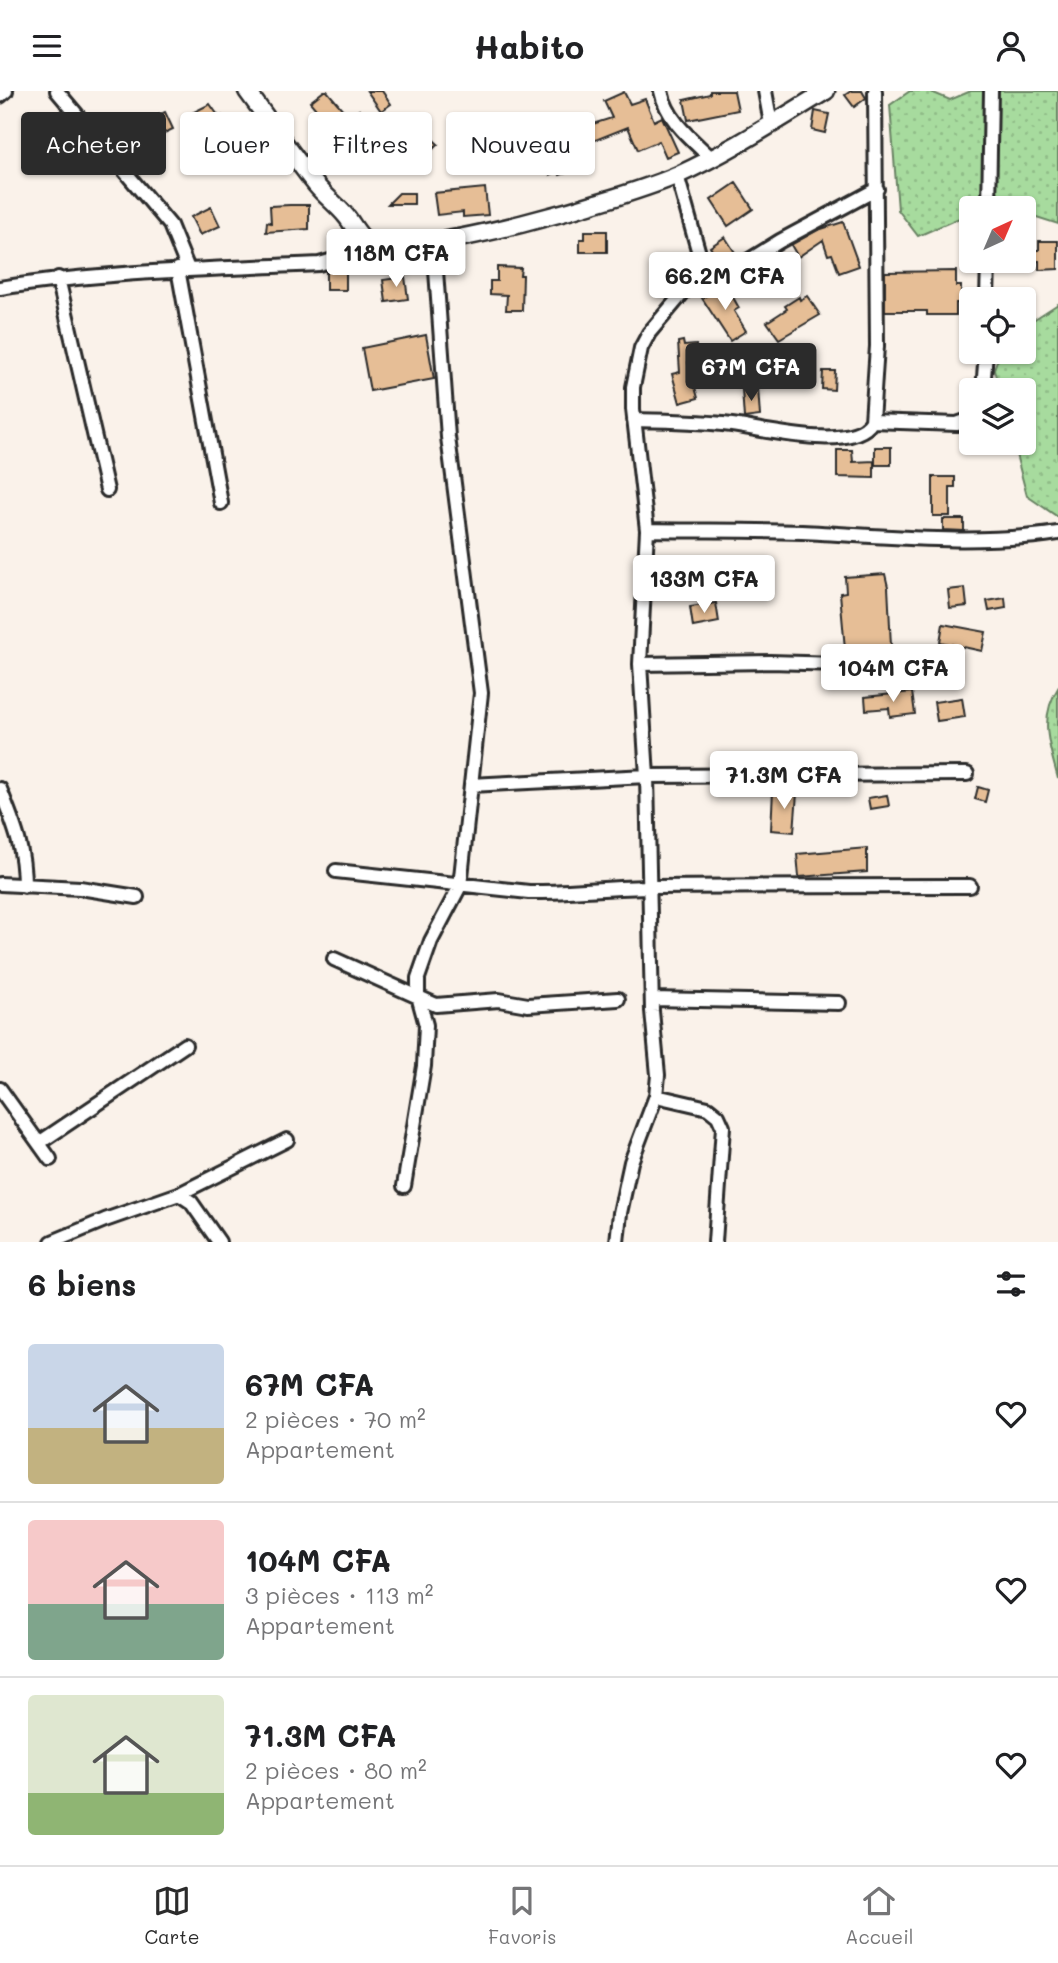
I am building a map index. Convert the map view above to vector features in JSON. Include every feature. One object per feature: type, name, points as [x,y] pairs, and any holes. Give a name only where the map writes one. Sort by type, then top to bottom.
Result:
[{"type":"main road","points":[[247,91],[317,187],[344,214],[366,243],[384,247],[434,243],[605,200],[677,175],[711,159],[826,91]]},
{"type":"street","points":[[0,96],[6,91]]},
{"type":"street","points":[[57,91],[170,225],[181,247],[221,503]]},
{"type":"street","points":[[661,91],[664,105],[677,126],[711,159]]},
{"type":"street","points":[[765,91],[771,124]]},
{"type":"street","points":[[634,420],[734,425],[765,432],[827,436],[852,435],[868,429],[872,421],[877,346],[875,91]]},
{"type":"street","points":[[989,196],[991,91]]},
{"type":"street","points":[[677,175],[699,257],[698,275]]},
{"type":"street","points":[[617,1242],[631,1162],[656,1096],[657,1075],[648,887],[647,776],[640,664],[647,530],[634,420],[633,387],[642,348],[649,333],[698,275],[743,264],[780,241],[877,190]]},
{"type":"street","points":[[0,288],[58,278],[183,269],[319,264],[334,261],[366,243]]},
{"type":"street","points":[[404,1186],[424,1066],[426,1025],[418,996],[418,978],[431,941],[460,886],[481,693],[448,437],[434,243]]},
{"type":"street","points":[[58,278],[107,490]]},
{"type":"street","points":[[872,421],[959,423]]},
{"type":"street","points":[[647,530],[802,532],[923,539],[997,538],[1058,533]]},
{"type":"street","points":[[640,664],[770,661],[939,667]]},
{"type":"street","points":[[471,785],[647,776],[967,774]]},
{"type":"street","points":[[0,789],[20,842],[24,860],[24,886]]},
{"type":"street","points":[[337,871],[460,886],[556,893],[584,889],[648,887],[970,886]]},
{"type":"street","points":[[0,884],[80,888],[136,897]]},
{"type":"street","points":[[334,959],[436,1005],[499,1000],[528,1005],[618,999]]},
{"type":"street","points":[[652,999],[839,1003]]},
{"type":"street","points":[[39,1143],[185,1045]]},
{"type":"street","points":[[0,1089],[50,1159]]},
{"type":"street","points":[[656,1096],[708,1108],[718,1115],[723,1127],[715,1242]]},
{"type":"street","points":[[52,1242],[179,1194],[287,1140]]},
{"type":"street","points":[[179,1194],[191,1202],[219,1242]]},
{"type":"green space","points":[[910,91],[929,91],[950,100],[971,91],[1058,91],[1058,224],[1036,217],[1036,196],[959,196],[959,218],[918,236],[898,210],[890,105]]},
{"type":"green space","points":[[1058,304],[1058,517],[1027,496],[1016,455],[1036,455],[1036,378],[996,378],[994,369],[996,364],[1036,364],[1036,318]]},
{"type":"green space","points":[[1058,688],[1058,779],[1049,744],[1047,722],[1048,711]]},
{"type":"building","points":[[327,91],[345,112],[318,112],[310,102]]},
{"type":"building","points":[[367,91],[382,91],[391,104],[381,111]]},
{"type":"building","points":[[710,91],[734,91],[738,110],[688,120],[684,100],[710,94]]},
{"type":"building","points":[[851,91],[862,91],[866,98],[854,107],[845,95]]},
{"type":"building","points":[[624,92],[630,104],[645,99],[654,121],[662,117],[678,152],[666,157],[659,141],[638,150],[628,127],[595,140],[595,123],[612,118],[604,101]]},
{"type":"building","points":[[210,104],[216,112],[194,112]]},
{"type":"building","points":[[815,111],[829,114],[825,133],[812,130]]},
{"type":"building","points":[[166,114],[173,129],[166,132]]},
{"type":"building","points":[[432,138],[438,144],[432,150]]},
{"type":"building","points":[[736,183],[753,209],[728,226],[711,200]]},
{"type":"building","points":[[485,188],[488,215],[463,217],[463,212],[437,215],[434,193]]},
{"type":"building","points":[[399,193],[414,193],[414,204],[388,204]]},
{"type":"building","points":[[309,205],[309,229],[266,232],[267,222],[271,223],[270,206]]},
{"type":"building","points":[[211,207],[220,226],[200,235],[191,217]]},
{"type":"building","points":[[843,222],[859,266],[839,273],[823,240],[798,257],[791,245],[818,230]]},
{"type":"building","points":[[585,231],[607,231],[607,252],[580,252],[580,239],[585,239]]},
{"type":"building","points":[[725,237],[736,254],[719,261],[710,247]]},
{"type":"building","points":[[1039,241],[1058,241],[1058,269],[1039,270],[1036,250],[1039,250]]},
{"type":"building","points":[[497,267],[521,268],[522,310],[506,310],[507,295],[490,294],[490,281],[497,281]]},
{"type":"building","points":[[956,271],[956,286],[961,287],[959,303],[956,303],[956,315],[927,315],[927,311],[885,311],[885,272]]},
{"type":"building","points":[[326,272],[346,272],[346,290],[326,290]]},
{"type":"building","points":[[405,277],[408,299],[386,302],[383,280]]},
{"type":"building","points":[[726,285],[739,308],[734,311],[746,331],[730,341],[702,298]]},
{"type":"building","points":[[807,296],[820,315],[779,339],[767,322],[787,309],[785,306],[799,297],[800,300]]},
{"type":"building","points":[[426,335],[434,379],[370,391],[362,348]]},
{"type":"building","points":[[683,341],[684,346],[696,345],[697,361],[688,362],[698,398],[680,403],[672,374],[680,372],[678,342]]},
{"type":"building","points":[[823,371],[835,371],[834,390],[822,389]]},
{"type":"building","points":[[758,388],[760,416],[744,418],[742,389]]},
{"type":"building","points":[[875,447],[891,447],[891,465],[875,465]]},
{"type":"building","points":[[837,450],[852,450],[853,462],[874,461],[874,478],[837,477]]},
{"type":"building","points":[[933,477],[955,477],[955,487],[950,487],[950,516],[933,516]]},
{"type":"building","points":[[943,519],[964,519],[964,531],[943,530]]},
{"type":"building","points":[[885,574],[891,646],[845,649],[840,593],[846,592],[845,577]]},
{"type":"building","points":[[965,588],[967,606],[950,608],[948,590]]},
{"type":"building","points":[[1005,598],[1006,608],[989,611],[987,601]]},
{"type":"building","points":[[716,603],[719,622],[693,627],[690,607]]},
{"type":"building","points":[[943,624],[986,632],[982,651],[940,642]]},
{"type":"building","points":[[912,692],[915,714],[890,717],[889,708],[866,710],[865,697]]},
{"type":"building","points":[[962,698],[965,717],[937,721],[934,702]]},
{"type":"building","points":[[978,787],[988,790],[985,802],[975,799]]},
{"type":"building","points":[[773,791],[797,793],[794,832],[771,830]]},
{"type":"building","points":[[887,795],[889,806],[870,809],[868,798]]},
{"type":"building","points":[[867,848],[867,872],[799,877],[797,854]]}]
